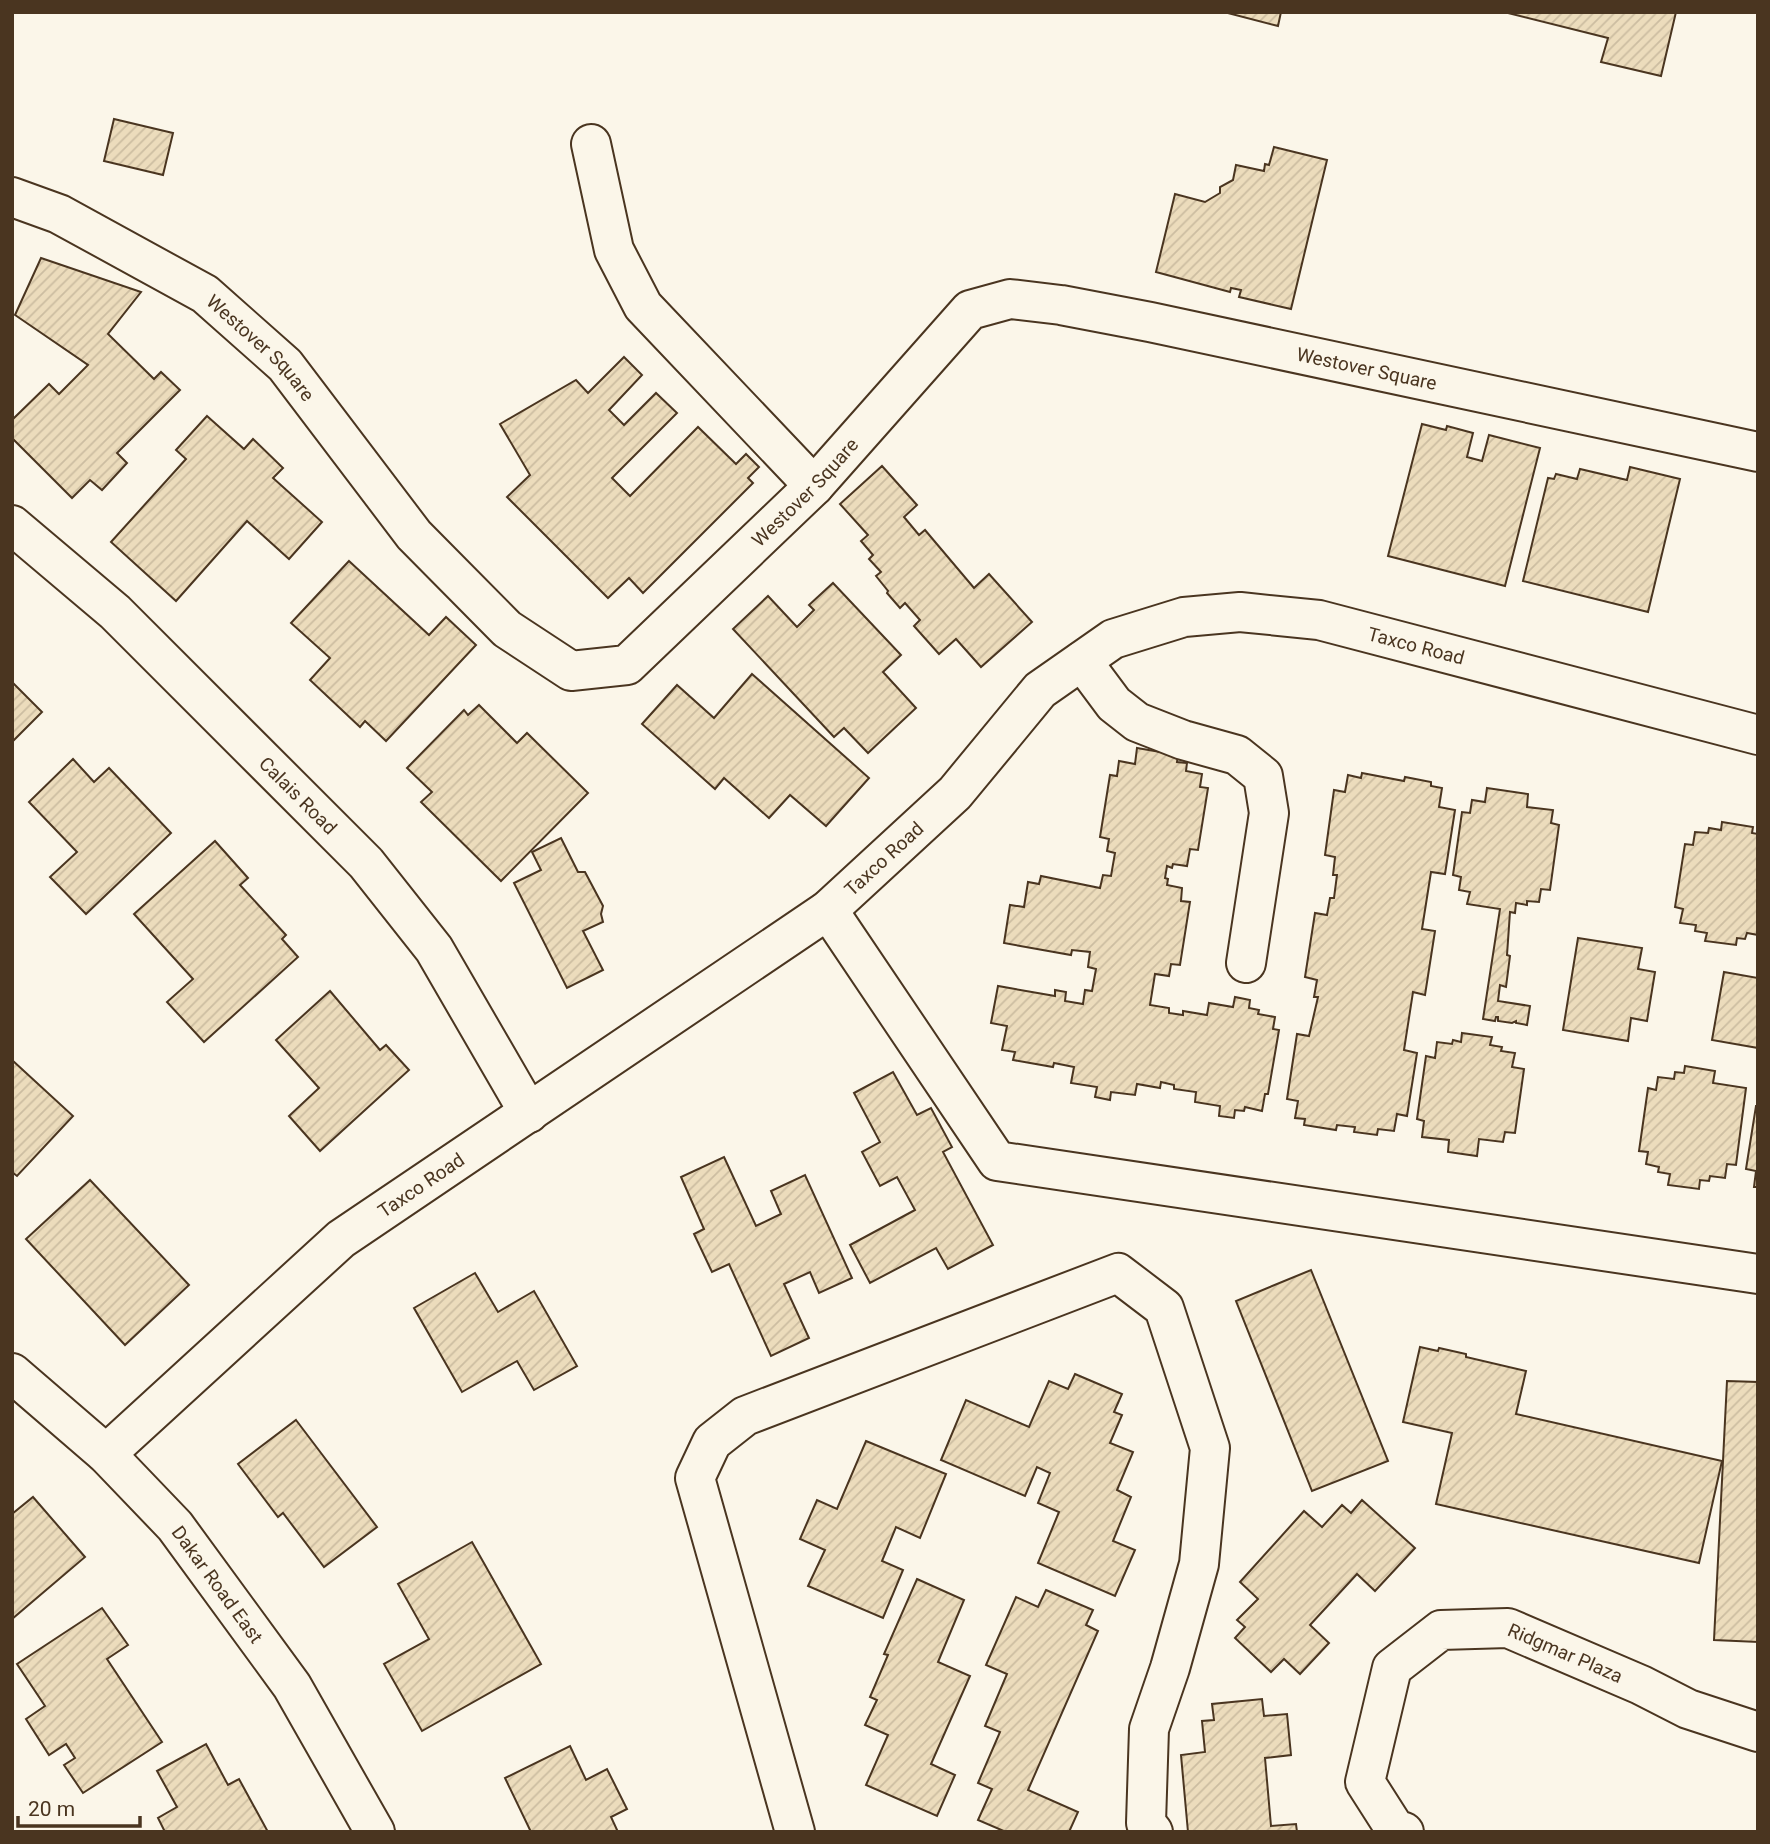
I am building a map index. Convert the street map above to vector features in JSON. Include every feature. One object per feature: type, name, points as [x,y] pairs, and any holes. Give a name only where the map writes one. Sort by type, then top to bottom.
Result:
[{"type":"street","points":[[592,144],[614,250],[643,306],[814,486]]},
{"type":"street","name":"Westover Square","points":[[12,197],[59,214],[205,294],[285,365],[414,535],[507,629],[571,671],[627,665],[814,486],[970,310],[1010,299],[1150,322],[1758,452]]},
{"type":"street","name":"Calais Road","points":[[12,525],[115,612],[366,863],[434,950],[529,1113]]},
{"type":"street","name":"Taxco Road","points":[[106,1454],[341,1239],[828,910],[955,793],[1041,690],[1113,639],[1184,617],[1240,612],[1319,620],[1758,735]]},
{"type":"street","points":[[1082,661],[1114,705],[1137,722],[1183,740],[1237,755],[1263,776],[1269,813],[1246,962]]},
{"type":"street","points":[[828,910],[997,1161],[1758,1274]]},
{"type":"street","points":[[795,1832],[695,1478],[712,1442],[745,1416],[1118,1273],[1164,1308],[1210,1448],[1199,1564],[1170,1668],[1149,1728],[1146,1823],[1153,1832]]},
{"type":"street","name":"Dakar Road East","points":[[12,1373],[106,1454],[175,1527],[292,1686],[375,1832]]},
{"type":"street","name":"Ridgmar Plaza","points":[[1397,1831],[1365,1782],[1392,1668],[1441,1630],[1508,1628],[1641,1685],[1688,1709],[1758,1732]]},
{"type":"building","points":[[1224,12],[1281,12],[1278,26]]},
{"type":"building","points":[[1504,12],[1676,12],[1661,76],[1601,62],[1608,38]]},
{"type":"building","points":[[114,119],[173,133],[163,175],[104,161]]},
{"type":"building","points":[[1274,147],[1327,160],[1291,309],[1239,297],[1241,290],[1231,288],[1230,292],[1156,272],[1175,194],[1205,202],[1220,193],[1220,187],[1233,180],[1236,165],[1264,171],[1265,164],[1269,165]]},
{"type":"building","points":[[41,258],[141,292],[108,334],[154,379],[161,372],[180,390],[117,453],[127,463],[102,490],[90,480],[72,498],[12,438],[12,420],[49,384],[59,394],[88,365],[15,315]]},
{"type":"building","points":[[624,357],[642,375],[609,410],[624,425],[656,393],[677,413],[612,478],[630,496],[698,427],[736,464],[746,454],[759,467],[748,478],[753,483],[643,593],[629,578],[608,598],[507,497],[530,475],[500,424],[576,380],[588,393]]},
{"type":"building","points":[[207,416],[244,449],[253,439],[283,468],[273,478],[322,522],[289,559],[247,521],[176,601],[111,542],[186,459],[176,450]]},
{"type":"building","points":[[1422,424],[1446,430],[1447,426],[1473,433],[1467,457],[1482,461],[1489,435],[1540,448],[1505,586],[1388,556]]},
{"type":"building","points":[[882,466],[917,505],[904,517],[919,535],[925,530],[974,588],[989,574],[1032,622],[981,667],[956,639],[939,654],[914,626],[920,620],[905,603],[900,608],[887,593],[876,576],[881,572],[869,559],[873,555],[861,541],[868,535],[840,504]]},
{"type":"building","points":[[1630,467],[1680,479],[1648,612],[1523,581],[1548,478],[1554,479],[1556,474],[1577,479],[1580,469],[1627,480]]},
{"type":"building","points":[[349,561],[429,635],[446,617],[476,645],[386,741],[365,721],[360,727],[310,680],[330,658],[291,623]]},
{"type":"building","points":[[833,583],[901,655],[883,672],[916,708],[868,753],[844,728],[834,737],[733,629],[768,596],[797,627],[814,610],[809,605]]},
{"type":"building","points":[[752,674],[869,778],[826,826],[790,795],[769,818],[724,778],[715,789],[642,724],[677,685],[714,718]]},
{"type":"building","points":[[12,682],[42,712],[12,742]]},
{"type":"building","points":[[479,705],[517,743],[527,733],[588,793],[501,881],[421,802],[432,792],[407,768],[464,710],[468,715]]},
{"type":"building","points":[[1137,748],[1178,755],[1177,762],[1187,763],[1186,771],[1202,774],[1200,787],[1208,788],[1198,850],[1190,849],[1187,866],[1167,866],[1167,885],[1182,888],[1181,901],[1190,902],[1180,965],[1171,964],[1169,976],[1155,974],[1150,1005],[1169,1008],[1169,1013],[1183,1015],[1183,1011],[1207,1015],[1209,1003],[1233,1007],[1235,997],[1250,1000],[1249,1008],[1259,1010],[1258,1014],[1275,1017],[1273,1029],[1279,1030],[1268,1094],[1265,1094],[1262,1111],[1245,1107],[1244,1111],[1235,1110],[1234,1118],[1219,1116],[1220,1106],[1195,1102],[1196,1092],[1174,1089],[1174,1085],[1161,1082],[1160,1088],[1137,1084],[1135,1095],[1111,1092],[1110,1100],[1095,1097],[1097,1087],[1071,1083],[1074,1067],[1054,1063],[1053,1067],[1013,1060],[1015,1052],[1002,1050],[1007,1026],[991,1023],[998,986],[1055,996],[1055,990],[1066,992],[1065,1001],[1083,1004],[1085,990],[1092,991],[1096,969],[1088,967],[1090,952],[1072,950],[1071,955],[1004,943],[1010,905],[1024,907],[1028,882],[1039,884],[1041,876],[1100,888],[1103,875],[1111,876],[1115,853],[1107,851],[1109,839],[1100,837],[1110,775],[1117,776],[1119,761],[1135,764]]},
{"type":"building","points":[[73,759],[94,782],[109,768],[171,833],[86,914],[50,877],[77,852],[29,802]]},
{"type":"building","points":[[1362,773],[1404,781],[1405,777],[1431,782],[1431,786],[1442,788],[1439,807],[1455,810],[1445,874],[1431,872],[1422,929],[1435,931],[1425,995],[1413,992],[1404,1050],[1417,1053],[1407,1116],[1397,1114],[1394,1131],[1378,1129],[1377,1135],[1354,1132],[1355,1127],[1337,1125],[1336,1130],[1304,1125],[1305,1119],[1295,1118],[1298,1101],[1287,1099],[1297,1034],[1309,1036],[1318,997],[1314,997],[1317,980],[1305,977],[1315,913],[1327,915],[1330,898],[1334,898],[1337,875],[1333,875],[1335,857],[1325,855],[1334,790],[1345,792],[1348,775],[1361,778]]},
{"type":"building","points":[[1487,788],[1528,794],[1527,807],[1553,810],[1551,823],[1559,825],[1550,890],[1541,889],[1539,902],[1527,901],[1527,905],[1516,903],[1515,913],[1510,912],[1507,955],[1510,956],[1506,987],[1500,985],[1498,1001],[1530,1006],[1527,1025],[1516,1021],[1498,1021],[1498,1017],[1495,1021],[1483,1019],[1500,909],[1467,904],[1470,892],[1459,890],[1461,877],[1453,875],[1462,812],[1470,813],[1472,800],[1485,802]]},
{"type":"building","points":[[1722,822],[1753,827],[1752,833],[1758,834],[1758,935],[1747,933],[1745,939],[1737,938],[1736,945],[1705,941],[1707,933],[1695,931],[1696,925],[1680,923],[1683,909],[1675,907],[1685,844],[1693,845],[1695,832],[1708,833],[1709,828],[1721,830]]},
{"type":"building","points":[[561,838],[578,872],[585,872],[603,906],[603,922],[583,931],[603,970],[567,988],[514,883],[541,870],[532,852]]},
{"type":"building","points":[[215,841],[248,878],[240,885],[286,935],[282,939],[298,957],[204,1042],[167,1002],[193,979],[134,914]]},
{"type":"building","points":[[1578,938],[1642,948],[1638,969],[1655,972],[1647,1021],[1631,1018],[1628,1041],[1563,1030]]},
{"type":"building","points":[[1724,972],[1758,978],[1758,1048],[1712,1040]]},
{"type":"building","points":[[330,991],[380,1050],[386,1045],[409,1070],[320,1151],[289,1116],[319,1088],[276,1040]]},
{"type":"building","points":[[1462,1033],[1492,1037],[1490,1045],[1502,1047],[1501,1051],[1515,1053],[1512,1067],[1524,1069],[1515,1133],[1505,1132],[1503,1142],[1479,1139],[1477,1156],[1448,1152],[1449,1140],[1422,1137],[1424,1121],[1417,1119],[1426,1056],[1435,1058],[1437,1042],[1461,1042]]},
{"type":"building","points":[[12,1060],[73,1116],[17,1176],[12,1172]]},
{"type":"building","points":[[1685,1066],[1715,1071],[1713,1083],[1746,1088],[1736,1165],[1727,1164],[1725,1178],[1710,1176],[1709,1181],[1700,1180],[1699,1189],[1668,1185],[1670,1174],[1658,1172],[1659,1167],[1646,1164],[1648,1152],[1639,1151],[1648,1088],[1656,1090],[1658,1077],[1674,1079],[1675,1072],[1684,1073]]},
{"type":"building","points":[[893,1072],[917,1115],[931,1108],[952,1147],[943,1152],[993,1245],[948,1269],[936,1248],[870,1283],[850,1245],[915,1210],[897,1177],[880,1186],[862,1152],[880,1142],[854,1093]]},
{"type":"building","points":[[1756,1106],[1758,1187],[1754,1187],[1756,1171],[1746,1169]]},
{"type":"building","points":[[724,1157],[756,1226],[781,1214],[771,1191],[805,1175],[852,1278],[819,1293],[810,1272],[784,1284],[809,1338],[771,1356],[729,1264],[712,1272],[694,1234],[704,1229],[681,1177]]},
{"type":"building","points":[[90,1180],[189,1285],[125,1345],[26,1239]]},
{"type":"building","points":[[1311,1270],[1388,1461],[1312,1491],[1236,1301]]},
{"type":"building","points":[[475,1273],[498,1312],[534,1291],[577,1366],[534,1390],[517,1361],[462,1392],[414,1308]]},
{"type":"building","points":[[1420,1347],[1466,1354],[1466,1357],[1526,1371],[1516,1414],[1722,1461],[1699,1563],[1436,1504],[1452,1433],[1403,1422]]},
{"type":"building","points":[[1075,1374],[1122,1394],[1114,1412],[1122,1415],[1110,1443],[1133,1452],[1117,1490],[1131,1497],[1113,1541],[1135,1550],[1115,1596],[1038,1563],[1059,1512],[1038,1503],[1050,1473],[1037,1467],[1025,1496],[941,1460],[966,1400],[1029,1427],[1049,1381],[1068,1389]]},
{"type":"building","points":[[1727,1381],[1758,1382],[1758,1642],[1714,1640]]},
{"type":"building","points":[[296,1420],[377,1527],[324,1567],[283,1513],[278,1517],[238,1464]]},
{"type":"building","points":[[866,1441],[946,1474],[920,1538],[896,1527],[882,1561],[903,1570],[883,1618],[808,1586],[825,1550],[800,1539],[817,1500],[837,1509]]},
{"type":"building","points":[[33,1497],[85,1557],[12,1619],[12,1514]]},
{"type":"building","points":[[1362,1500],[1415,1548],[1375,1591],[1357,1574],[1310,1625],[1329,1643],[1300,1674],[1284,1659],[1271,1672],[1235,1638],[1245,1627],[1237,1620],[1258,1599],[1240,1582],[1304,1511],[1322,1527],[1342,1505],[1351,1513]]},
{"type":"building","points":[[472,1542],[541,1664],[422,1731],[384,1664],[429,1639],[398,1584]]},
{"type":"building","points":[[917,1579],[964,1600],[938,1662],[970,1676],[931,1764],[955,1775],[937,1816],[866,1785],[888,1735],[865,1725],[877,1700],[870,1697],[888,1655],[884,1654]]},
{"type":"building","points":[[1046,1590],[1093,1610],[1086,1625],[1098,1631],[1028,1790],[1078,1812],[1069,1832],[1006,1832],[978,1820],[992,1789],[978,1783],[1000,1732],[985,1726],[1007,1674],[986,1665],[1016,1597],[1038,1607]]},
{"type":"building","points":[[102,1608],[128,1645],[107,1659],[162,1742],[83,1793],[64,1765],[75,1758],[66,1744],[49,1755],[26,1719],[45,1706],[17,1664]]},
{"type":"building","points":[[1262,1699],[1264,1716],[1287,1714],[1291,1755],[1265,1758],[1271,1826],[1296,1824],[1297,1832],[1188,1832],[1181,1755],[1205,1752],[1202,1721],[1214,1720],[1212,1704]]},
{"type":"building","points":[[206,1744],[228,1785],[239,1779],[268,1832],[165,1832],[158,1818],[177,1807],[157,1771]]},
{"type":"building","points":[[570,1746],[586,1780],[607,1769],[627,1809],[611,1817],[618,1832],[531,1832],[505,1778]]}]
